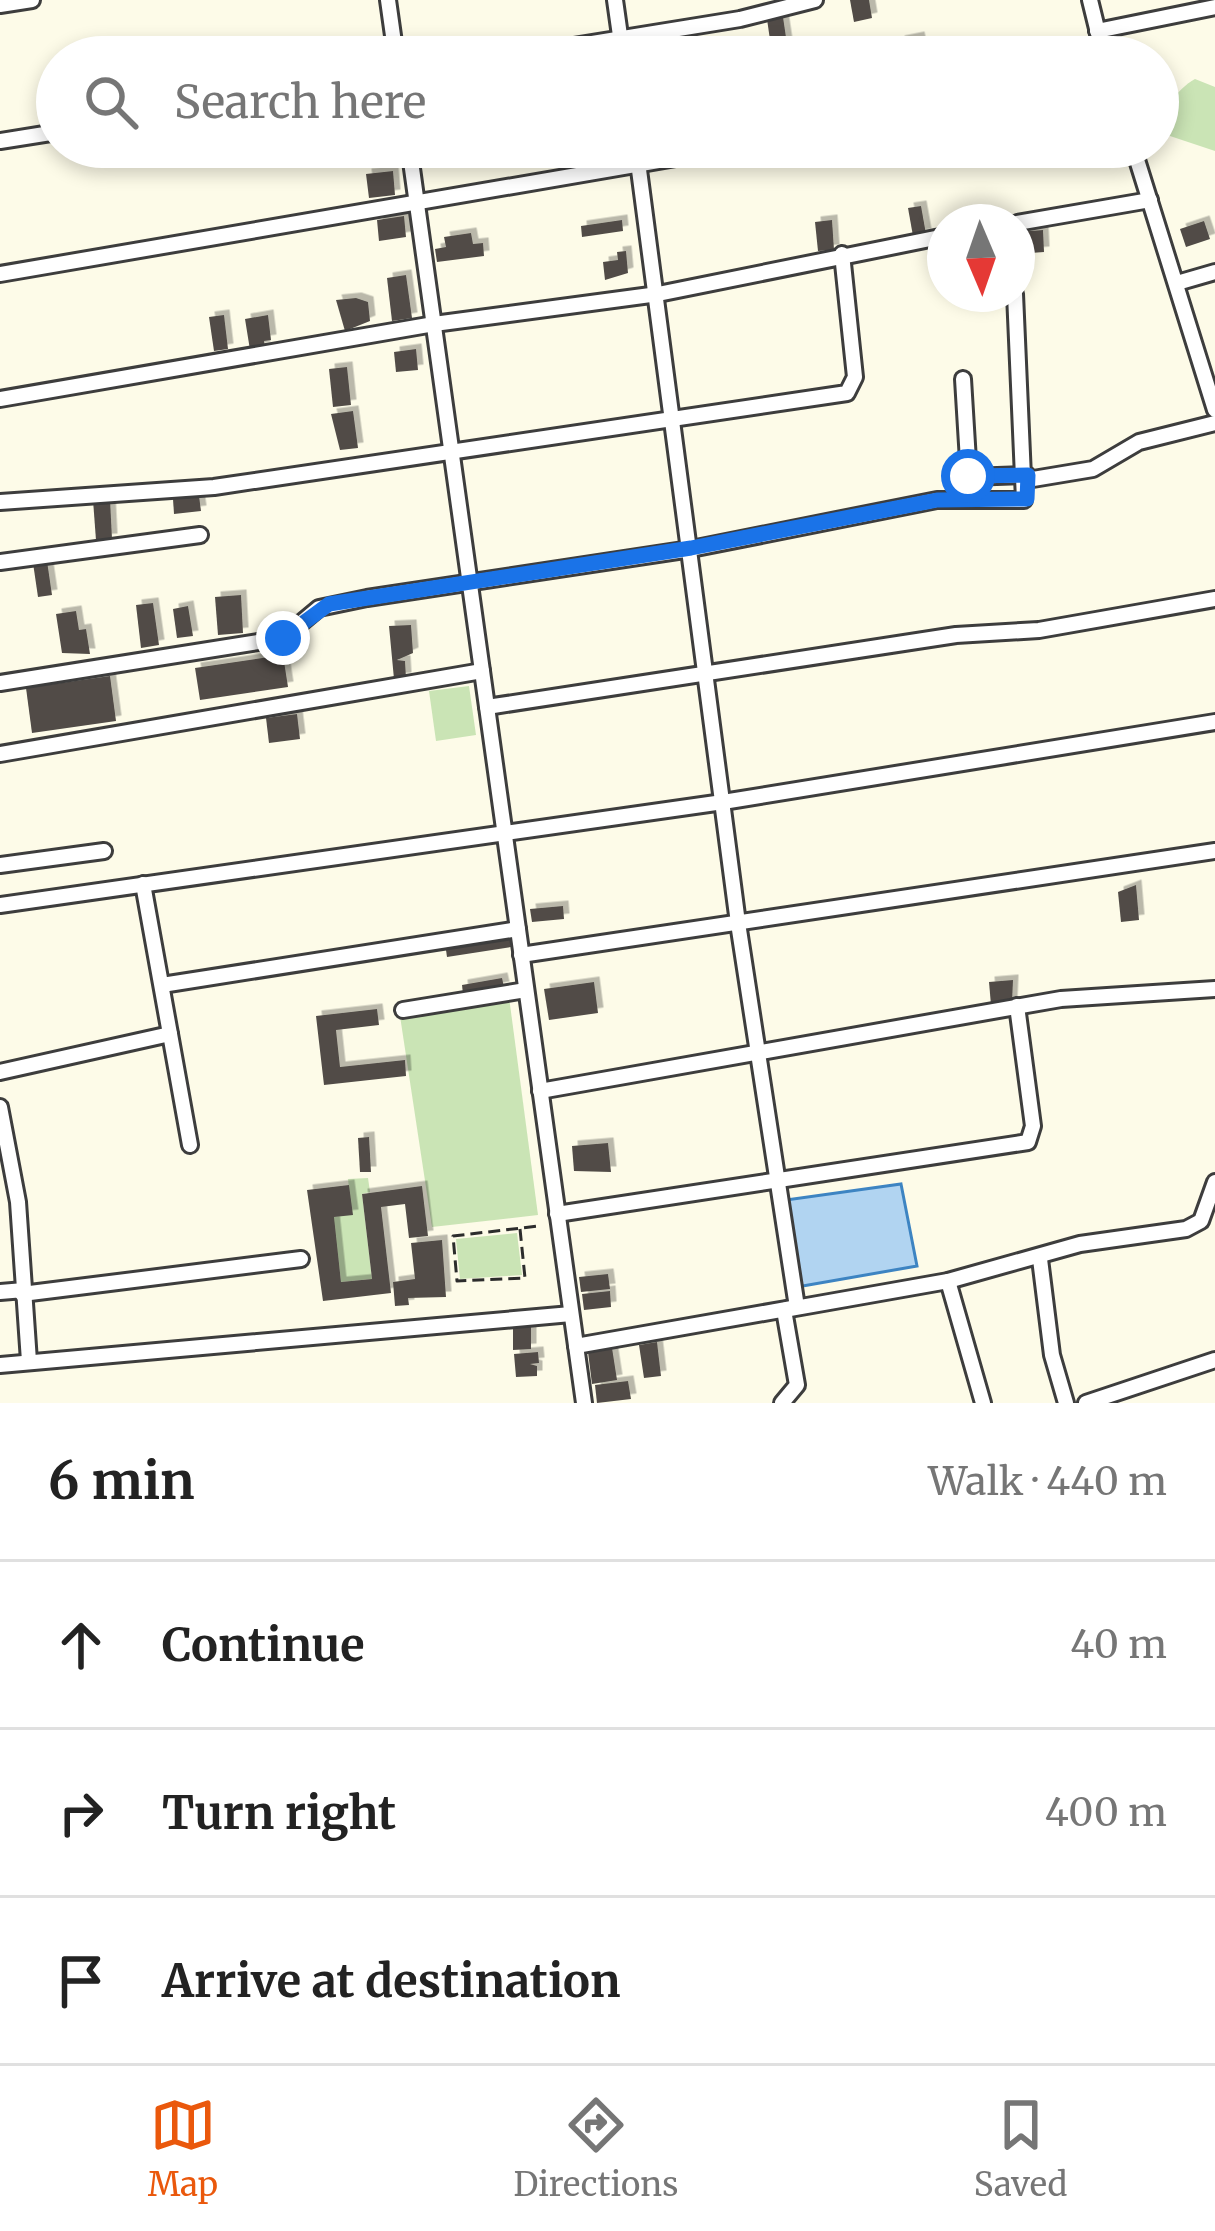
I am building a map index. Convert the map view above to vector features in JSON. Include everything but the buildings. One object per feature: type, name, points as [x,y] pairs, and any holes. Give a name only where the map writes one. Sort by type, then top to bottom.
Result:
[{"type":"street","points":[[0,5],[32,0]]},
{"type":"street","points":[[388,0],[393,36]]},
{"type":"street","points":[[615,0],[620,36]]},
{"type":"street","points":[[640,36],[815,0]]},
{"type":"street","points":[[1090,0],[1098,36]]},
{"type":"street","points":[[1097,32],[1215,7]]},
{"type":"street","points":[[0,141],[36,135]]},
{"type":"street","points":[[412,168],[584,1403]]},
{"type":"street","points":[[0,274],[626,168]]},
{"type":"street","points":[[639,168],[738,923],[777,1180],[797,1385],[782,1403]]},
{"type":"street","points":[[1140,168],[1215,410]]},
{"type":"street","points":[[1035,221],[1150,200]]},
{"type":"street","points":[[0,399],[434,324],[658,294],[927,239]]},
{"type":"street","points":[[0,502],[214,487],[847,393],[854,377],[842,254]]},
{"type":"street","points":[[1178,283],[1215,272]]},
{"type":"street","points":[[0,683],[283,638],[329,604],[691,548],[937,500],[1024,500],[1028,477],[1016,312]]},
{"type":"street","points":[[963,380],[968,476],[1028,477],[1093,469],[1139,442],[1215,423]]},
{"type":"street","points":[[0,562],[200,536]]},
{"type":"street","points":[[487,706],[956,635],[1039,630],[1215,598]]},
{"type":"street","points":[[0,754],[482,671]]},
{"type":"street","points":[[0,905],[724,802],[1215,722]]},
{"type":"street","points":[[0,865],[104,851]]},
{"type":"street","points":[[521,956],[1215,851]]},
{"type":"street","points":[[143,884],[190,1144]]},
{"type":"street","points":[[162,985],[518,929]]},
{"type":"street","points":[[404,1010],[526,989]]},
{"type":"street","points":[[540,1091],[759,1056],[1017,1006],[1154,989],[1215,989]]},
{"type":"street","points":[[539,1226],[777,1180],[1028,1142],[1033,1126],[1017,1006]]},
{"type":"street","points":[[0,1072],[170,1034]]},
{"type":"street","points":[[0,1107],[18,1202],[29,1361]]},
{"type":"street","points":[[576,1346],[948,1281],[1112,1236],[1195,1226],[1215,1182]]},
{"type":"street","points":[[0,1292],[301,1259]]},
{"type":"street","points":[[1040,1259],[1052,1354],[1066,1403]]},
{"type":"street","points":[[948,1281],[983,1403]]},
{"type":"street","points":[[0,1365],[572,1314]]},
{"type":"street","points":[[1086,1403],[1215,1360]]},
{"type":"path","points":[[520,1229],[525,1278],[457,1281],[453,1236],[539,1226]]},
{"type":"green space","points":[[1195,79],[1215,87],[1215,151],[1179,139],[1182,89]]},
{"type":"green space","points":[[469,686],[476,735],[436,741],[429,691]]},
{"type":"green space","points":[[509,997],[538,1215],[432,1227],[400,1016]]},
{"type":"green space","points":[[368,1178],[370,1192],[362,1194],[372,1279],[341,1282],[333,1217],[352,1214],[348,1179]]},
{"type":"green space","points":[[517,1233],[522,1275],[460,1279],[456,1239]]},
{"type":"water","points":[[901,1184],[917,1266],[797,1287],[786,1200]]},
{"type":"route","points":[[283,638],[329,604],[691,548],[937,500],[1027,499],[1028,475],[968,476]]}]
